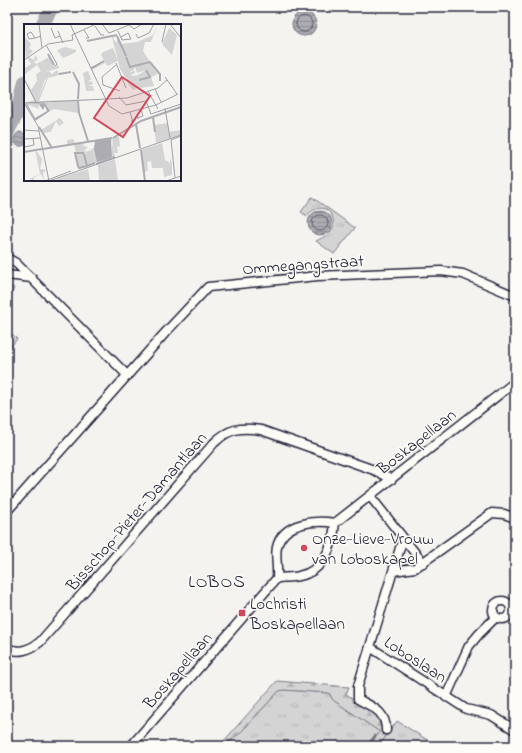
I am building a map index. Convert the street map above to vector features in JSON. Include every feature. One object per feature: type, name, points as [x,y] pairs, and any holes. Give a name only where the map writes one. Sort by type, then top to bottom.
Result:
[{"type":"street","points":[[7,258],[16,263],[32,278],[127,375]]},
{"type":"street","name":"Ommegangstraat","points":[[8,508],[208,287],[318,276],[441,271],[463,274],[515,296]]},
{"type":"street","points":[[7,275],[32,278]]},
{"type":"street","name":"Boskapellaan","points":[[335,523],[515,382]]},
{"type":"street","name":"Bisschop-Pieter-Damantlaan","points":[[7,647],[20,651],[31,649],[40,642],[214,443],[227,432],[245,428],[261,430],[374,470],[392,479]]},
{"type":"street","points":[[370,496],[423,563]]},
{"type":"street","points":[[393,571],[415,568],[492,513],[504,514],[515,518]]},
{"type":"street","points":[[317,522],[335,523],[331,544],[320,565],[308,573],[299,576],[277,578],[277,548],[282,536],[287,531],[299,525],[317,522]]},
{"type":"street","name":"Loboslaan","points":[[386,730],[386,723],[382,714],[358,699],[358,686],[403,538]]},
{"type":"street","name":"Boskapellaan","points":[[131,746],[277,578]]},
{"type":"street","name":"Loboslaan","points":[[446,697],[469,646],[496,617]]},
{"type":"street","name":"Loboslaan","points":[[370,646],[466,709],[491,715],[515,730]]},
{"type":"green space","points":[[312,197],[355,228],[334,254],[316,241],[327,235],[333,228],[334,223],[331,214],[324,209],[319,208],[312,211],[307,216],[301,212]]},
{"type":"green space","points":[[7,285],[14,288],[7,305]]},
{"type":"green space","points":[[7,329],[17,339],[7,351]]},
{"type":"green space","points":[[277,681],[349,687],[346,694],[380,716],[389,732],[379,746],[369,746],[380,732],[333,700],[329,693],[284,690],[279,691],[241,732],[224,746],[216,746],[223,742]]},
{"type":"green space","points":[[279,691],[329,693],[333,700],[380,732],[369,746],[224,746],[241,732]]},
{"type":"green space","points":[[397,721],[437,746],[379,746]]},
{"type":"water","points":[[312,7],[332,7],[325,12],[319,12]]},
{"type":"water","points":[[304,12],[309,13],[315,19],[315,29],[309,35],[304,36],[299,35],[293,29],[292,24],[293,19],[299,13]]},
{"type":"water","points":[[20,132],[24,134],[24,145],[18,146],[14,142],[17,134]]},
{"type":"water","points":[[320,211],[325,212],[331,218],[331,228],[325,234],[320,235],[315,234],[309,228],[308,223],[309,218],[315,212]]},
{"type":"waterway","points":[[43,24],[52,7]]},
{"type":"waterway","points":[[7,133],[18,112],[24,86]]},
{"type":"waterway","points":[[367,746],[375,736]]},
{"type":"place","name":"Onze-Lieve-Vrouw van Loboskapel","points":[[304,548]]},
{"type":"place","name":"Lochristi Boskapellaan","points":[[242,613]]},
{"type":"district","name":"LOBOS","points":[[217,581]]}]
